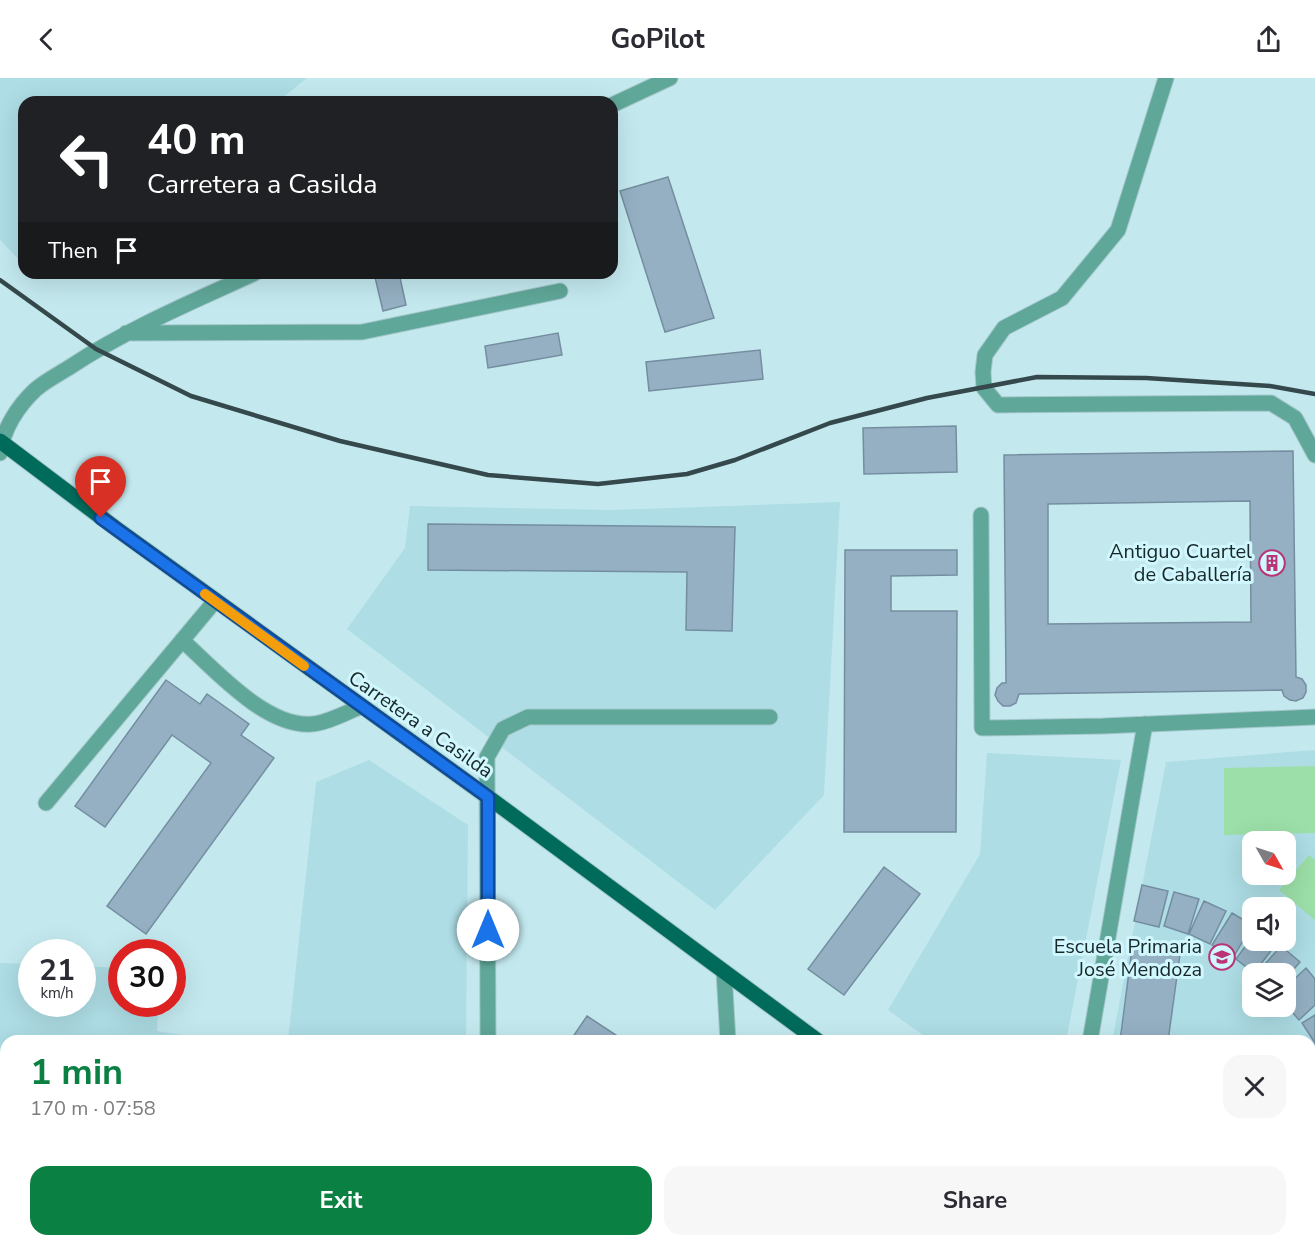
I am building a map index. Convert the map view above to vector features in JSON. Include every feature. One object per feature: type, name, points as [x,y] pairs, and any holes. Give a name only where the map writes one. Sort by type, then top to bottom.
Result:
[{"type":"main road","name":"Carretera a Casilda","points":[[0,445],[488,797],[810,1035]]},
{"type":"street","points":[[618,102],[670,78]]},
{"type":"street","points":[[1166,78],[1118,230],[1062,298],[1004,328],[985,355],[984,388],[998,405],[1271,403],[1295,418],[1315,455]]},
{"type":"street","points":[[0,445],[14,414],[36,389],[96,349],[242,279]]},
{"type":"street","points":[[126,333],[362,332],[560,291]]},
{"type":"street","points":[[981,515],[982,728],[1315,717]]},
{"type":"street","points":[[46,803],[215,601]]},
{"type":"street","points":[[182,640],[243,694],[275,716],[291,723],[314,724],[361,707]]},
{"type":"street","points":[[488,1035],[487,757],[503,729],[528,717],[770,717]]},
{"type":"street","points":[[1091,1035],[1145,724]]},
{"type":"street","points":[[724,972],[728,1035]]},
{"type":"shaded area","points":[[0,78],[307,78],[284,96],[18,96],[18,259],[0,240]]},
{"type":"shaded area","points":[[840,502],[824,795],[715,910],[347,629],[405,548],[410,506],[612,510]]},
{"type":"shaded area","name":"Escuela Primaria José Mendoza","points":[[1315,750],[1315,1035],[1113,1035],[1166,762]]},
{"type":"shaded area","points":[[987,753],[1121,760],[1067,1035],[923,1035],[888,1010],[980,854]]},
{"type":"shaded area","points":[[369,760],[468,825],[466,1035],[289,1035],[316,782]]},
{"type":"shaded area","points":[[0,963],[18,964],[18,1017],[96,1017],[96,967],[108,967],[108,1017],[158,1017],[157,1031],[183,1035],[0,1035]]},
{"type":"green space","points":[[1315,766],[1315,833],[1242,831],[1242,835],[1224,835],[1224,768]]},
{"type":"green space","points":[[1309,855],[1315,860],[1315,920],[1296,904],[1296,897],[1287,897],[1279,890],[1283,885],[1296,885],[1296,870]]},
{"type":"building","points":[[668,177],[714,318],[665,332],[620,191]]},
{"type":"building","points":[[375,279],[400,279],[406,305],[383,311]]},
{"type":"building","points":[[558,333],[562,355],[488,368],[485,346]]},
{"type":"building","points":[[760,350],[763,379],[649,391],[646,362]]},
{"type":"building","points":[[956,426],[957,472],[864,474],[863,428]]},
{"type":"building","name":"Antiguo Cuartel de Caballería","points":[[1293,451],[1296,677],[1302,679],[1306,685],[1303,698],[1296,701],[1290,700],[1284,696],[1282,690],[1019,694],[1016,703],[1003,706],[995,695],[997,688],[1002,683],[1006,683],[1004,455]],"holes":[[[1250,501],[1251,622],[1048,624],[1048,504]]]},
{"type":"building","points":[[428,524],[735,527],[732,631],[686,630],[687,572],[428,570]]},
{"type":"building","points":[[845,550],[957,550],[957,575],[891,576],[891,611],[957,611],[956,832],[844,832]]},
{"type":"building","points":[[166,680],[200,704],[207,694],[249,724],[241,735],[274,758],[146,934],[107,906],[211,763],[172,735],[105,827],[75,806]]},
{"type":"building","points":[[884,867],[920,894],[844,995],[808,969]]},
{"type":"building","points":[[1142,885],[1168,891],[1159,927],[1134,921]]},
{"type":"building","points":[[1174,892],[1199,899],[1188,934],[1164,926]]},
{"type":"building","points":[[1204,901],[1226,911],[1210,944],[1189,934]]},
{"type":"building","points":[[1232,913],[1242,919],[1242,942],[1233,958],[1212,945]]},
{"type":"building","points":[[1133,941],[1181,947],[1169,1035],[1121,1035]]},
{"type":"building","points":[[1242,951],[1271,951],[1262,963],[1242,964],[1236,959]]},
{"type":"building","points":[[1277,951],[1287,951],[1300,962],[1296,967],[1296,963],[1266,963]]},
{"type":"building","points":[[1306,968],[1315,979],[1315,1005],[1299,1020],[1296,1017],[1296,978]]},
{"type":"building","points":[[1315,1015],[1315,1035],[1310,1035],[1302,1023]]},
{"type":"building","points":[[587,1016],[616,1035],[574,1035]]},
{"type":"railway","points":[[0,280],[96,349],[191,396],[340,441],[488,475],[598,484],[687,474],[735,460],[830,423],[927,398],[1037,377],[1146,378],[1270,386],[1315,394]]},
{"type":"slow traffic","points":[[205,594],[304,666]]},
{"type":"place","name":"Antiguo Cuartel de Caballería","points":[[1272,563]]},
{"type":"place","name":"Escuela Primaria José Mendoza","points":[[1222,957]]},
{"type":"route","points":[[101,518],[488,797],[488,930]]}]
